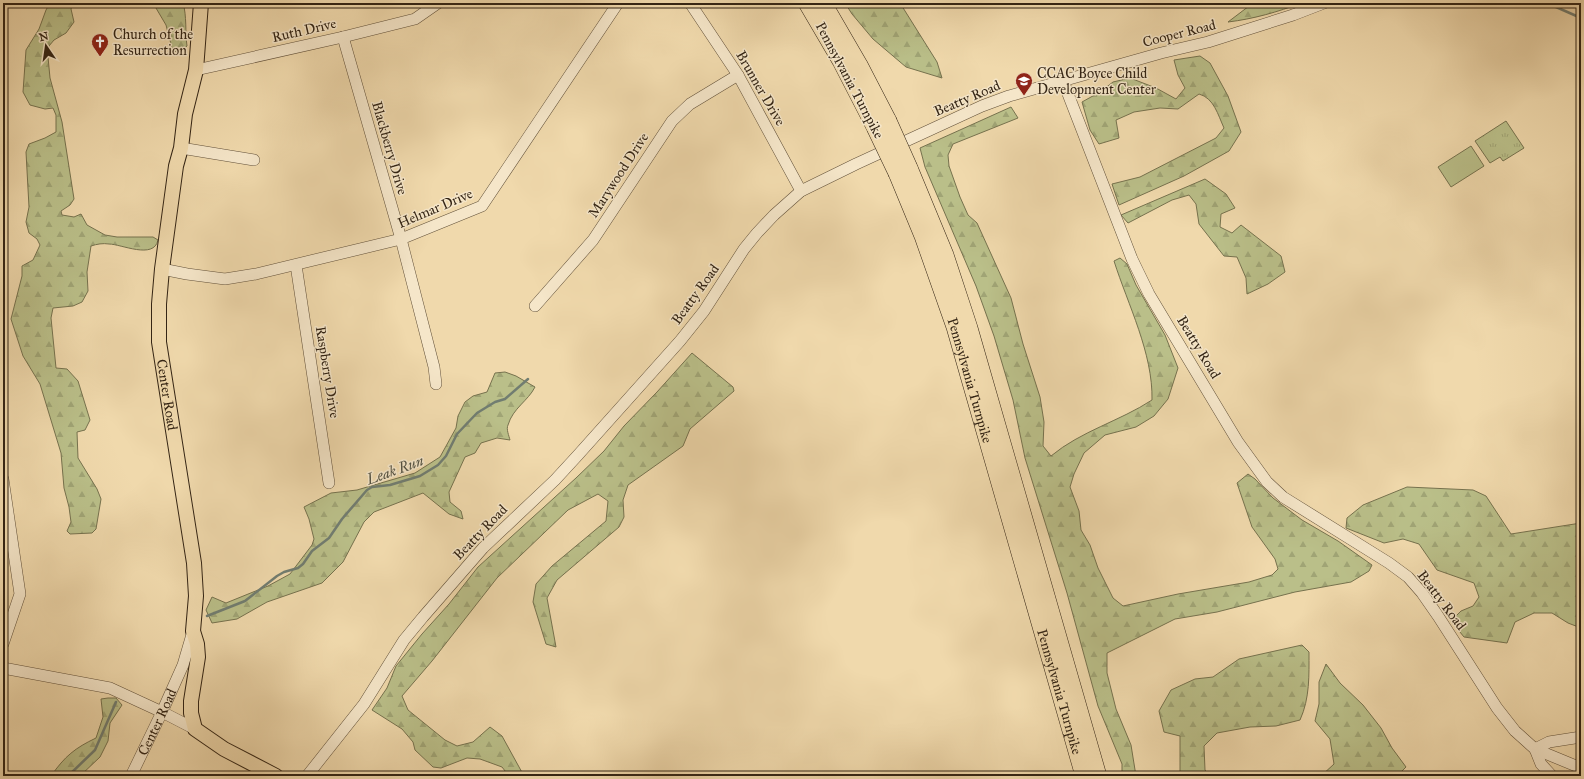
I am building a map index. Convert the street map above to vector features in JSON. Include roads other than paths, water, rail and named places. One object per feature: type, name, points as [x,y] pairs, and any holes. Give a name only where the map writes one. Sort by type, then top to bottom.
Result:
[{"type":"highway","name":"Pennsylvania Turnpike","points":[[807,3],[841,61],[881,124]]},
{"type":"highway","name":"Pennsylvania Turnpike","points":[[823,3],[859,65],[881,124],[942,248],[969,328],[1098,776]]},
{"type":"highway","name":"Pennsylvania Turnpike","points":[[903,170],[923,236],[955,327],[1084,776]]},
{"type":"main road","name":"Center Road","points":[[193,631],[196,596],[194,563],[159,342],[159,304],[162,269],[176,166],[181,148],[185,114],[196,70],[201,3]]},
{"type":"main road","points":[[193,631],[197,644],[196,671],[191,701],[191,713],[195,729],[224,749],[276,776]]},
{"type":"street","name":"Ruth Drive","points":[[196,70],[343,37],[415,19],[438,3]]},
{"type":"street","name":"Helmar Drive","points":[[162,269],[225,279],[256,274],[401,239],[482,206],[618,3]]},
{"type":"street","name":"Brunner Drive","points":[[690,3],[738,76],[801,191]]},
{"type":"street","name":"Cooper Road","points":[[1062,81],[1161,52],[1208,42],[1293,15],[1324,3]]},
{"type":"street","name":"Blackberry Drive","points":[[343,37],[401,239],[434,367],[436,384]]},
{"type":"street","name":"Marywood Drive","points":[[535,306],[593,240],[672,121],[690,104],[738,76]]},
{"type":"street","name":"Beatty Road","points":[[307,776],[364,704],[404,640],[423,617],[483,548],[578,455],[680,341],[704,311],[744,249],[774,214],[801,191],[856,164],[982,106],[1009,96],[1062,81],[1132,259],[1149,294],[1238,442],[1267,482],[1283,497],[1389,563],[1408,577],[1422,593],[1438,616],[1497,708],[1515,731],[1535,749],[1581,768]]},
{"type":"street","points":[[181,148],[254,160]]},
{"type":"street","name":"Raspberry Drive","points":[[296,265],[329,483]]},
{"type":"street","points":[[3,479],[20,594],[3,644]]},
{"type":"street","name":"Center Road","points":[[131,776],[183,665],[193,631]]},
{"type":"street","points":[[3,668],[110,688],[195,729]]},
{"type":"street","points":[[1552,776],[1541,764],[1535,749],[1549,742],[1581,737]]},
{"type":"waterway","points":[[1552,3],[1556,7],[1581,18]]},
{"type":"waterway","name":"Leak Run","points":[[207,616],[245,601],[277,576],[284,572],[298,568],[303,564],[312,551],[329,538],[342,519],[367,490],[372,487],[390,485],[420,476],[438,465],[446,456],[457,434],[477,413],[495,402],[505,399],[528,379]]},
{"type":"waterway","name":"Leak Run","points":[[68,776],[95,750],[116,702]]},
{"type":"place","name":"Church of the Resurrection","points":[[100,57]]},
{"type":"place","name":"CCAC Boyce Child Development Center","points":[[1024,96]]}]
